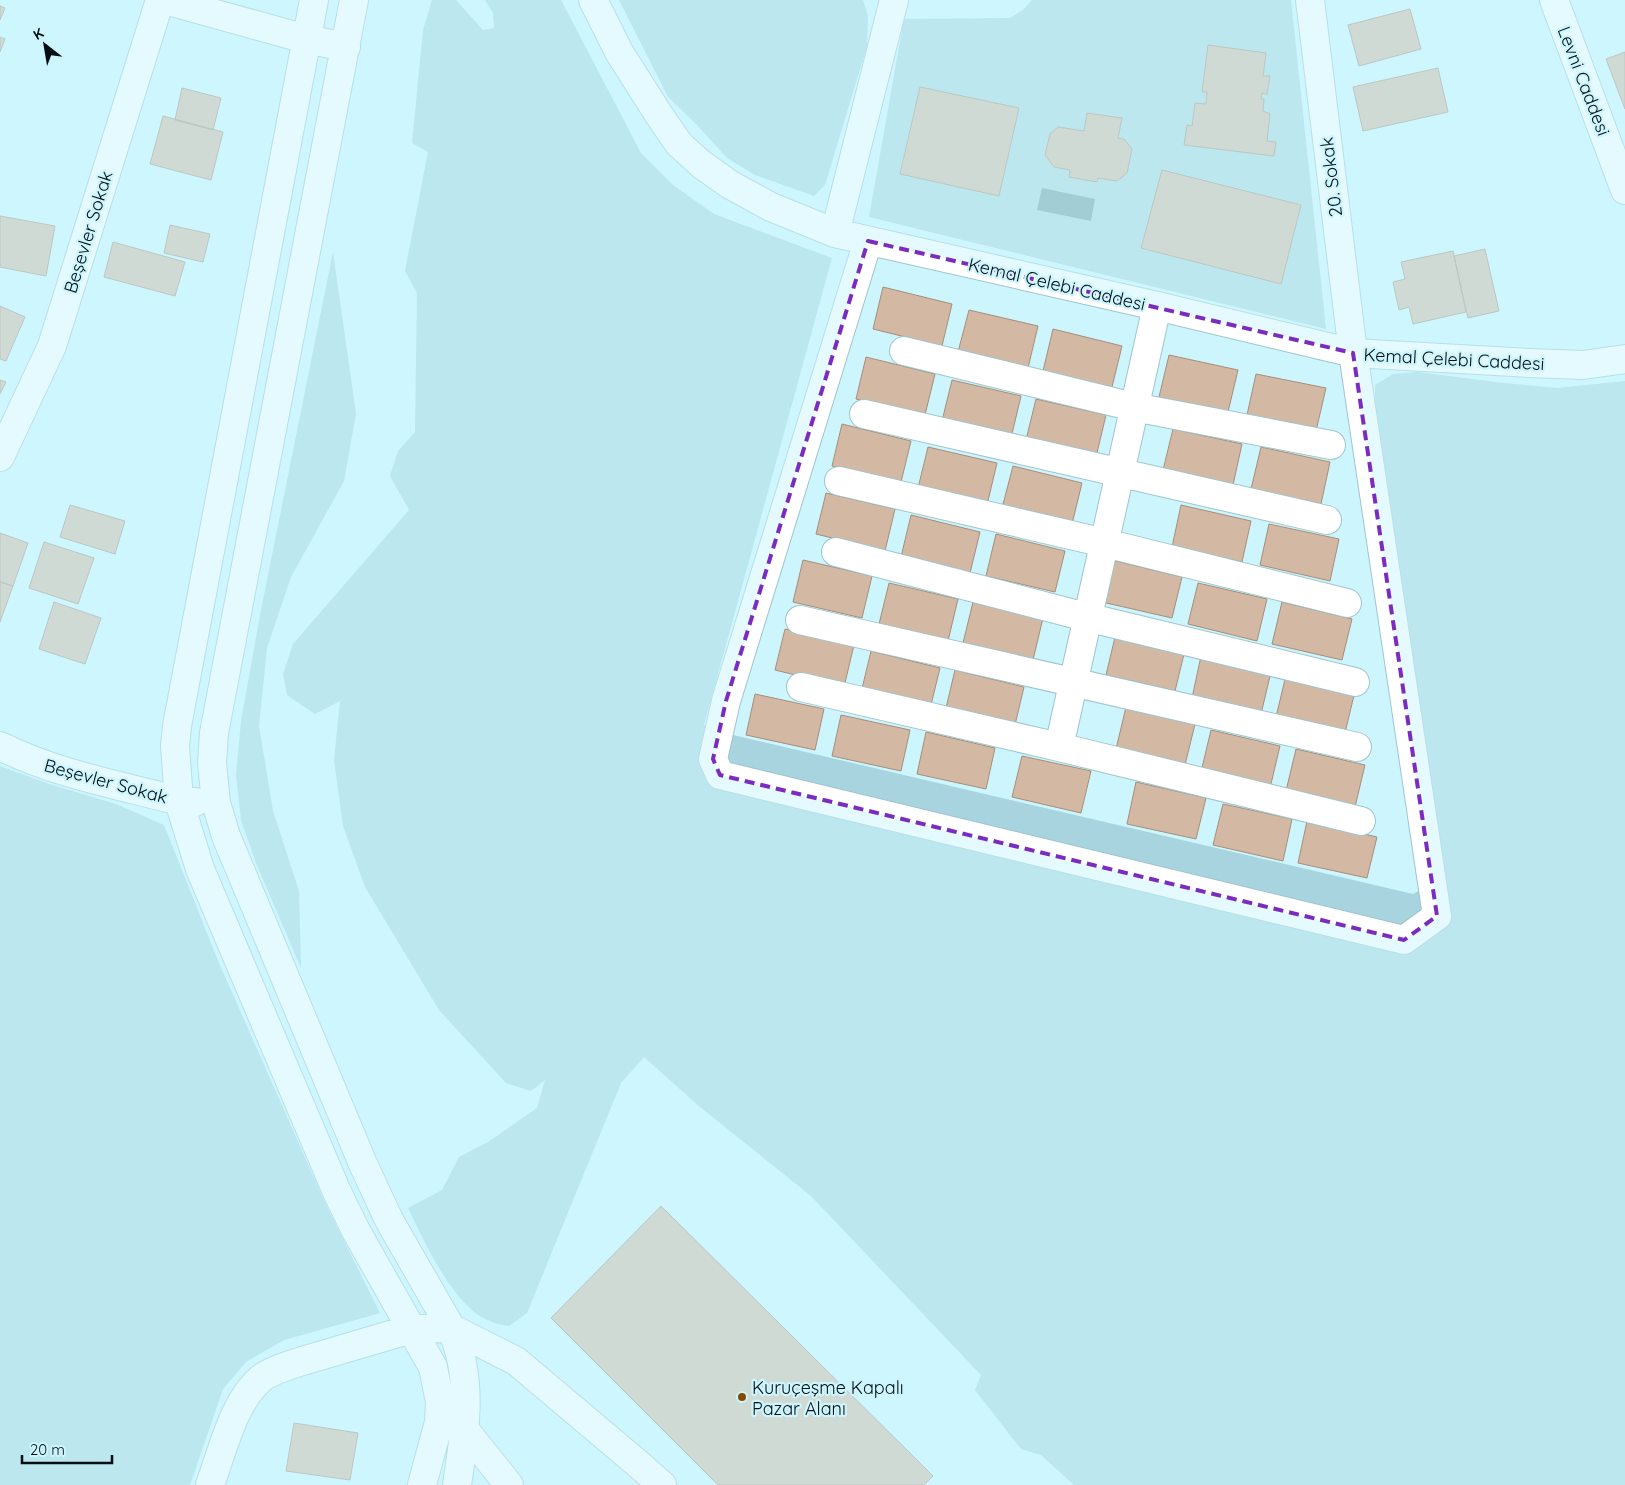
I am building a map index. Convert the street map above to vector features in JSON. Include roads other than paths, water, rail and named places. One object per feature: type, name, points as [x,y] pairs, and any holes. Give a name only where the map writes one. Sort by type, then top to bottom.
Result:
[{"type":"street","name":"Beşevler Sokak","points":[[0,457],[52,346],[160,0]]},
{"type":"street","points":[[165,0],[306,39],[346,47]]},
{"type":"street","points":[[314,0],[177,726],[175,746],[179,801],[200,870],[333,1184],[356,1232],[434,1367],[440,1402],[439,1422],[422,1485]]},
{"type":"street","points":[[354,0],[214,733],[212,762],[216,803],[226,836],[363,1164],[389,1220],[451,1328],[461,1353],[465,1374],[466,1430],[457,1485]]},
{"type":"street","name":"Kemal Çelebi Caddesi","points":[[593,0],[619,52],[658,115],[679,144],[701,164],[729,184],[772,207],[835,233],[1157,306],[1353,353],[1538,364],[1583,364],[1625,359]]},
{"type":"street","points":[[835,233],[894,0]]},
{"type":"street","name":"20. Sokak","points":[[868,241],[726,701],[713,759],[720,775],[1404,940],[1437,916],[1353,353],[1310,0]]},
{"type":"street","name":"Levni Caddesi","points":[[1554,0],[1625,190]]},
{"type":"street","points":[[1059,747],[1086,617],[1105,543],[1157,306]]},
{"type":"street","points":[[904,351],[1134,407],[1331,445]]},
{"type":"street","points":[[864,414],[1327,520]]},
{"type":"street","points":[[839,482],[1105,543],[1347,603]]},
{"type":"street","points":[[836,552],[1086,617],[1355,682]]},
{"type":"street","points":[[800,620],[1357,748]]},
{"type":"street","points":[[801,688],[1059,747],[1361,822]]},
{"type":"street","name":"Beşevler Sokak","points":[[0,746],[22,757],[48,766],[179,801],[216,803]]},
{"type":"street","points":[[210,1485],[234,1416],[251,1387],[264,1376],[298,1362],[411,1330],[451,1328],[516,1361],[662,1485]]},
{"type":"street","points":[[439,1422],[466,1430],[509,1485]]},
{"type":"place","name":"Kuruçeşme Kapalı Pazar Alanı","points":[[742,1397]]}]
